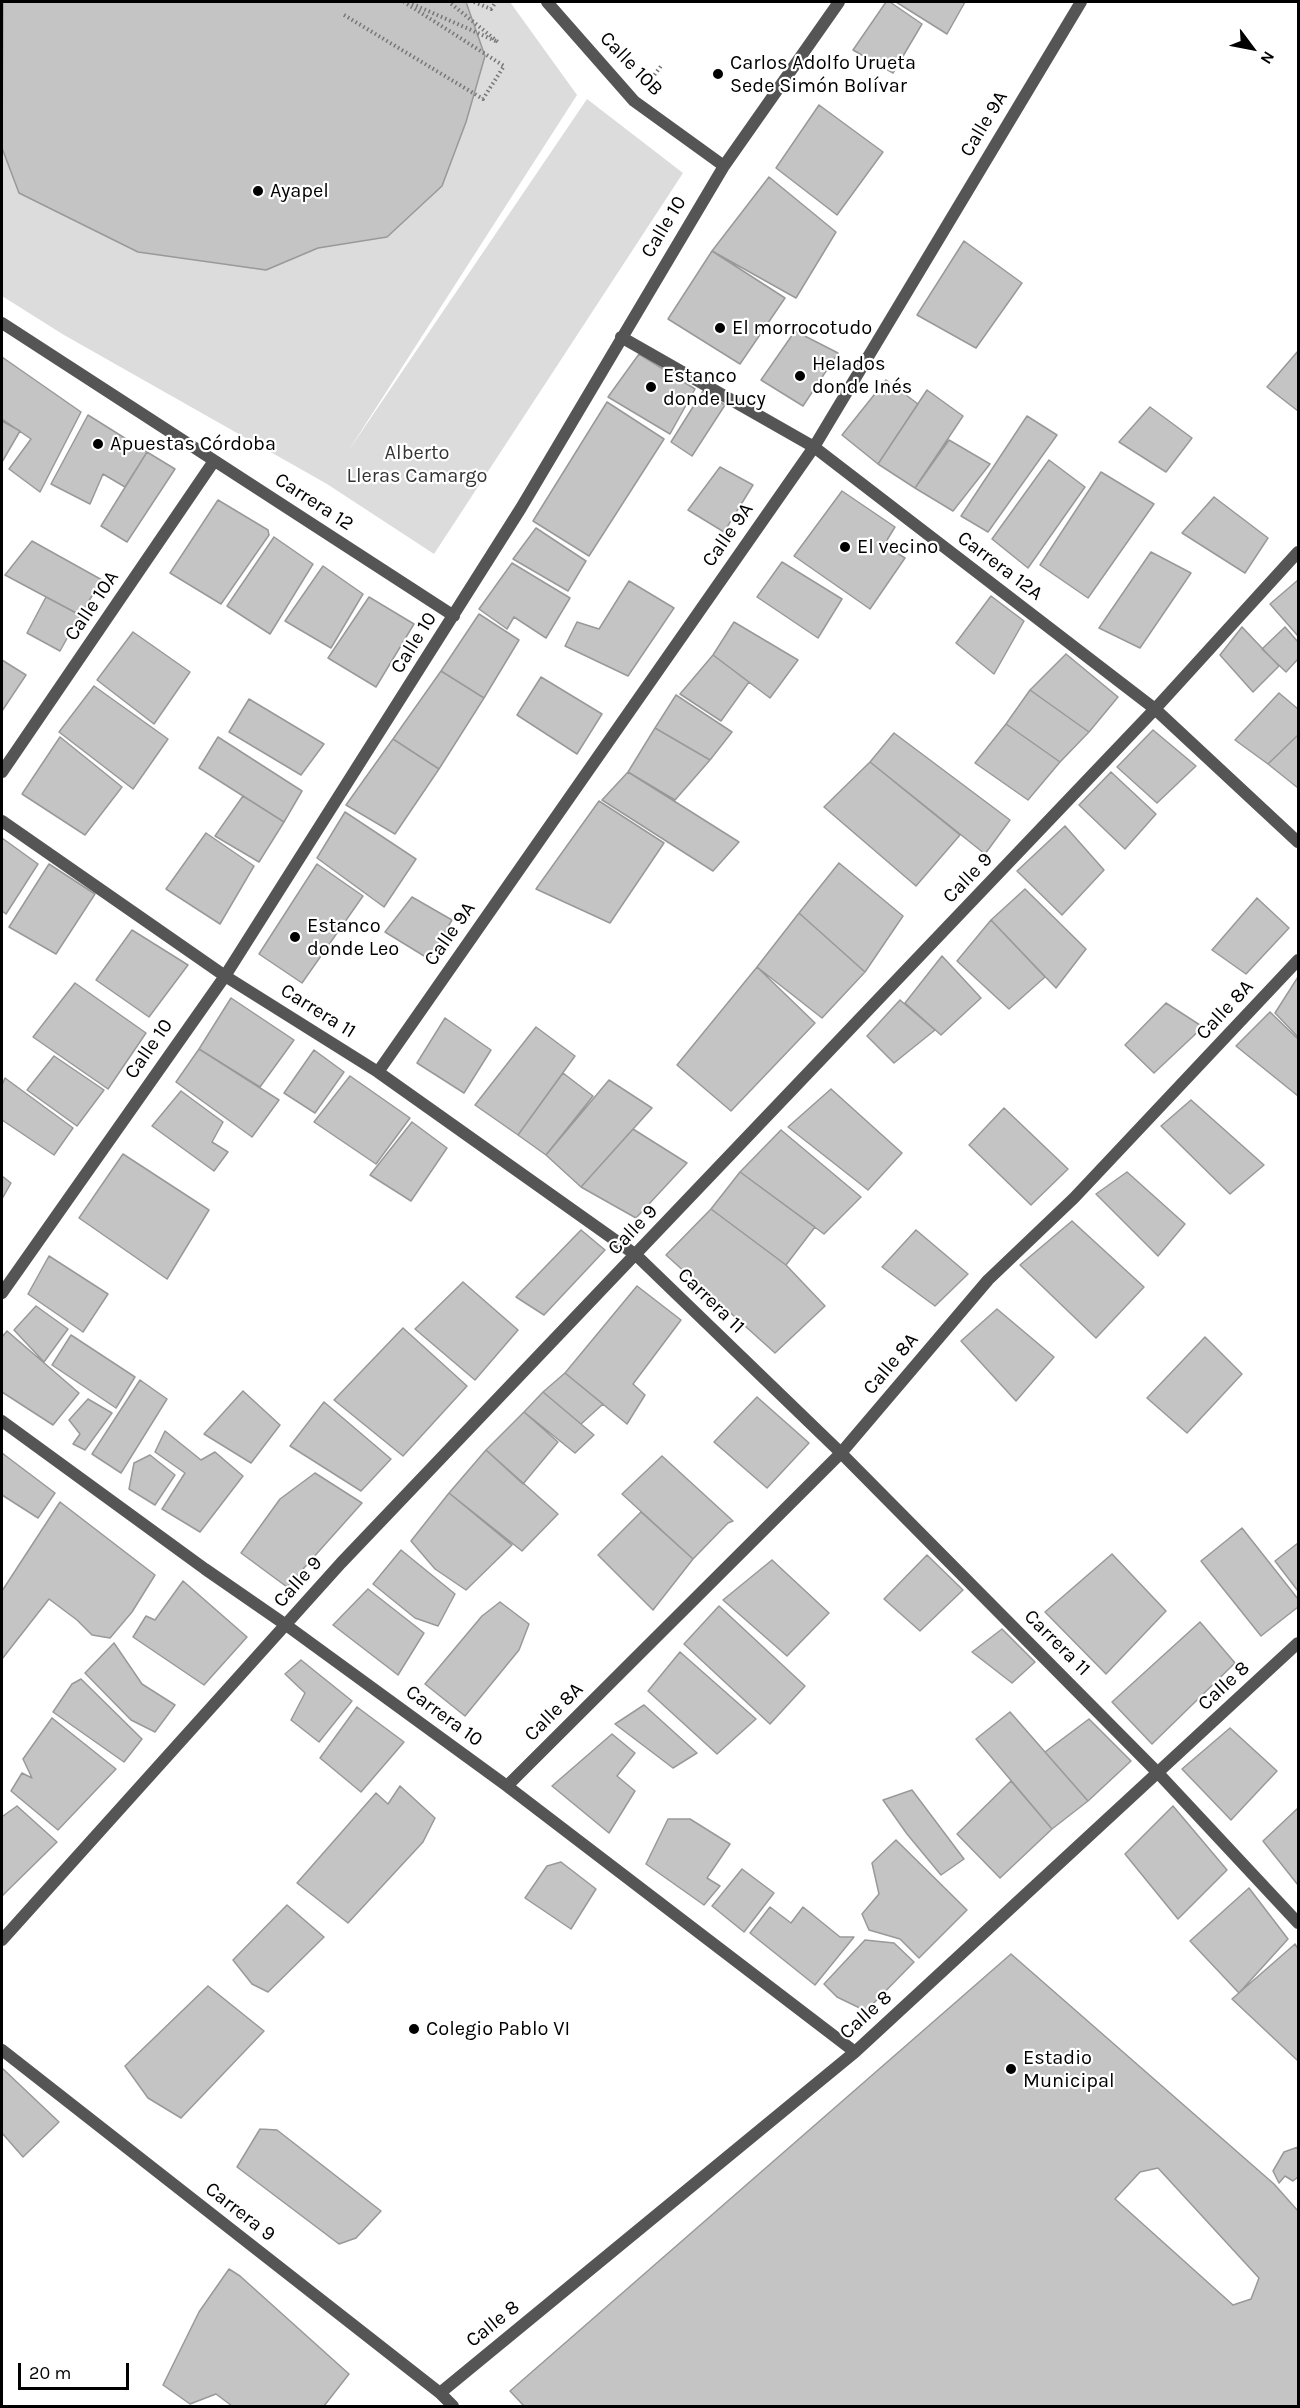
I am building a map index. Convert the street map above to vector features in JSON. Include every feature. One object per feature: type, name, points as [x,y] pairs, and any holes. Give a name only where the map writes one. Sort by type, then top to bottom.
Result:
[{"type":"street","name":"Calle 10B","points":[[547,2],[634,101],[724,166]]},
{"type":"street","name":"Calle 10","points":[[2,1293],[225,976],[521,508],[724,166],[839,2]]},
{"type":"street","name":"Calle 9A","points":[[378,1072],[813,447],[1081,2]]},
{"type":"street","name":"Carrera 12","points":[[2,323],[454,616]]},
{"type":"street","name":"Carrera 12A","points":[[621,337],[813,447],[1155,710],[1299,842]]},
{"type":"street","name":"Calle 10A","points":[[2,772],[214,461]]},
{"type":"street","name":"Calle 9","points":[[2,1940],[341,1563],[1155,710],[1299,552]]},
{"type":"street","name":"Carrera 11","points":[[2,821],[225,976],[378,1072],[636,1255],[842,1453],[1159,1774],[1299,1923]]},
{"type":"street","name":"Calle 8A","points":[[507,1786],[842,1453],[988,1280],[1074,1198],[1299,960]]},
{"type":"street","name":"Carrera 10","points":[[2,1421],[205,1569],[286,1624],[507,1786],[855,2052]]},
{"type":"street","name":"Calle 8","points":[[440,2393],[855,2052],[1299,1643]]},
{"type":"street","name":"Carrera 9","points":[[2,2050],[440,2393],[453,2406]]},
{"type":"path","points":[[344,15],[483,99],[504,66],[404,2]]},
{"type":"path","points":[[408,2],[498,42],[449,2]]},
{"type":"path","points":[[474,2],[491,9],[496,2]]},
{"type":"green space","name":"Ayapel","points":[[2,2],[510,2],[577,95],[347,453],[587,99],[683,173],[434,554],[327,484],[64,335],[2,296]]},
{"type":"building","points":[[3,2],[466,2],[485,56],[466,122],[442,186],[387,237],[318,248],[266,270],[138,252],[19,193],[2,148]]},
{"type":"building","points":[[886,2],[890,2],[922,24],[893,73],[853,50]]},
{"type":"building","points":[[896,2],[965,2],[947,34]]},
{"type":"building","points":[[819,105],[883,152],[837,215],[776,168]]},
{"type":"building","points":[[769,177],[836,232],[796,298],[712,251]]},
{"type":"building","points":[[964,241],[1022,283],[976,348],[917,315]]},
{"type":"building","points":[[712,251],[785,298],[740,364],[668,319]]},
{"type":"building","points":[[795,331],[838,353],[803,406],[761,380]]},
{"type":"building","points":[[1298,351],[1298,411],[1267,387]]},
{"type":"building","points":[[639,354],[695,389],[670,434],[608,397]]},
{"type":"building","points":[[2,357],[81,412],[40,492],[9,469],[31,439],[2,419]]},
{"type":"building","points":[[886,380],[918,404],[878,464],[842,435]]},
{"type":"building","points":[[927,390],[963,416],[915,488],[878,464]]},
{"type":"building","points":[[703,391],[725,405],[692,456],[671,442]]},
{"type":"building","points":[[607,402],[664,439],[589,556],[533,521]]},
{"type":"building","points":[[1150,407],[1192,438],[1166,472],[1119,442]]},
{"type":"building","points":[[88,415],[147,452],[125,487],[103,474],[90,504],[51,484]]},
{"type":"building","points":[[1027,416],[1057,435],[988,532],[961,516]]},
{"type":"building","points":[[2,421],[20,431],[2,462]]},
{"type":"building","points":[[949,440],[990,464],[953,511],[915,488]]},
{"type":"building","points":[[147,452],[175,469],[127,542],[101,526]]},
{"type":"building","points":[[1049,460],[1085,487],[1028,568],[992,539]]},
{"type":"building","points":[[720,467],[753,485],[724,532],[688,510]]},
{"type":"building","points":[[1101,472],[1154,504],[1088,598],[1040,565]]},
{"type":"building","points":[[842,491],[895,527],[884,545],[905,558],[870,609],[794,556]]},
{"type":"building","points":[[1214,497],[1268,538],[1245,573],[1182,533]]},
{"type":"building","points":[[218,500],[268,530],[269,535],[221,604],[170,573]]},
{"type":"building","points":[[536,528],[586,561],[568,591],[513,559]]},
{"type":"building","points":[[274,537],[313,564],[270,634],[227,606]]},
{"type":"building","points":[[32,541],[102,580],[80,615],[5,575]]},
{"type":"building","points":[[1151,552],[1191,573],[1140,648],[1099,628]]},
{"type":"building","points":[[782,562],[842,599],[818,638],[757,597]]},
{"type":"building","points":[[512,563],[570,598],[546,638],[514,617],[507,629],[479,609]]},
{"type":"building","points":[[323,566],[363,594],[331,648],[285,621]]},
{"type":"building","points":[[1298,580],[1298,636],[1270,604]]},
{"type":"building","points":[[629,581],[674,608],[628,676],[565,646],[577,622],[599,629]]},
{"type":"building","points":[[991,596],[1024,621],[994,674],[956,643]]},
{"type":"building","points":[[46,597],[80,615],[60,651],[27,633]]},
{"type":"building","points":[[369,597],[414,624],[376,687],[328,658]]},
{"type":"building","points":[[479,614],[519,640],[484,698],[441,671]]},
{"type":"building","points":[[734,622],[798,660],[770,698],[713,655]]},
{"type":"building","points":[[1242,627],[1279,666],[1253,692],[1220,655]]},
{"type":"building","points":[[1285,627],[1298,642],[1298,659],[1286,672],[1262,649]]},
{"type":"building","points":[[133,632],[190,672],[154,724],[97,680]]},
{"type":"building","points":[[1066,654],[1118,697],[1089,732],[1030,690]]},
{"type":"building","points":[[713,655],[749,682],[721,721],[680,694]]},
{"type":"building","points":[[2,660],[26,675],[2,711]]},
{"type":"building","points":[[441,671],[484,698],[439,769],[393,739]]},
{"type":"building","points":[[541,677],[602,714],[577,754],[517,715]]},
{"type":"building","points":[[94,686],[168,739],[133,789],[59,732]]},
{"type":"building","points":[[1030,690],[1089,732],[1060,762],[1006,724]]},
{"type":"building","points":[[1279,693],[1298,709],[1298,735],[1268,764],[1235,740]]},
{"type":"building","points":[[676,695],[732,732],[710,760],[655,728]]},
{"type":"building","points":[[249,699],[324,744],[301,775],[229,732]]},
{"type":"building","points":[[1006,724],[1060,762],[1028,800],[975,763]]},
{"type":"building","points":[[655,728],[710,760],[675,800],[628,772]]},
{"type":"building","points":[[1153,730],[1196,766],[1157,803],[1117,767]]},
{"type":"building","points":[[894,733],[1010,820],[985,854],[870,762]]},
{"type":"building","points":[[1298,735],[1298,788],[1268,764]]},
{"type":"building","points":[[60,737],[122,787],[85,835],[22,794]]},
{"type":"building","points":[[218,737],[302,791],[284,822],[199,768]]},
{"type":"building","points":[[393,739],[439,769],[395,834],[346,805]]},
{"type":"building","points":[[870,762],[960,835],[916,886],[824,807]]},
{"type":"building","points":[[628,772],[739,842],[713,871],[602,800]]},
{"type":"building","points":[[1111,772],[1156,814],[1125,849],[1079,805]]},
{"type":"building","points":[[243,796],[284,822],[259,862],[215,836]]},
{"type":"building","points":[[599,801],[664,843],[610,923],[536,889]]},
{"type":"building","points":[[345,812],[416,859],[384,907],[317,858]]},
{"type":"building","points":[[1065,826],[1104,870],[1062,915],[1017,871]]},
{"type":"building","points":[[206,833],[254,866],[220,924],[166,889]]},
{"type":"building","points":[[2,838],[38,864],[6,914],[2,911]]},
{"type":"building","points":[[839,863],[903,916],[865,972],[799,913]]},
{"type":"building","points":[[49,864],[95,894],[56,954],[9,927]]},
{"type":"building","points":[[317,864],[363,896],[302,983],[259,954]]},
{"type":"building","points":[[1025,889],[1086,949],[1056,988],[991,920]]},
{"type":"building","points":[[412,897],[452,920],[429,959],[385,932]]},
{"type":"building","points":[[1257,898],[1289,928],[1246,974],[1212,950]]},
{"type":"building","points":[[799,913],[865,972],[822,1018],[757,967]]},
{"type":"building","points":[[991,920],[1045,977],[1009,1009],[957,961]]},
{"type":"building","points":[[132,930],[188,965],[149,1017],[96,980]]},
{"type":"building","points":[[942,956],[981,998],[941,1035],[905,1003]]},
{"type":"building","points":[[757,967],[815,1023],[731,1111],[677,1065]]},
{"type":"building","points":[[1298,977],[1298,1037],[1275,1013]]},
{"type":"building","points":[[75,983],[146,1033],[108,1089],[33,1037]]},
{"type":"building","points":[[231,998],[294,1040],[260,1087],[199,1049]]},
{"type":"building","points":[[900,1000],[935,1030],[894,1063],[867,1036]]},
{"type":"building","points":[[1166,1003],[1203,1027],[1154,1073],[1125,1045]]},
{"type":"building","points":[[1270,1012],[1298,1039],[1298,1096],[1236,1046]]},
{"type":"building","points":[[445,1018],[491,1050],[464,1093],[417,1063]]},
{"type":"building","points":[[536,1027],[575,1056],[518,1135],[475,1105]]},
{"type":"building","points":[[199,1049],[279,1100],[252,1137],[176,1082]]},
{"type":"building","points":[[314,1050],[344,1072],[315,1113],[284,1093]]},
{"type":"building","points":[[54,1056],[104,1090],[77,1126],[27,1090]]},
{"type":"building","points":[[563,1073],[593,1096],[546,1155],[518,1135]]},
{"type":"building","points":[[350,1076],[410,1118],[376,1164],[314,1122]]},
{"type":"building","points":[[5,1078],[73,1128],[54,1155],[2,1120],[2,1085]]},
{"type":"building","points":[[609,1080],[652,1108],[581,1187],[546,1155]]},
{"type":"building","points":[[831,1089],[902,1153],[868,1190],[788,1127]]},
{"type":"building","points":[[181,1091],[223,1122],[212,1142],[228,1152],[214,1171],[152,1126]]},
{"type":"building","points":[[1191,1100],[1264,1165],[1230,1194],[1161,1126]]},
{"type":"building","points":[[1004,1108],[1068,1169],[1031,1205],[969,1145]]},
{"type":"building","points":[[412,1122],[447,1148],[411,1201],[370,1175]]},
{"type":"building","points":[[633,1129],[687,1163],[636,1218],[581,1187]]},
{"type":"building","points":[[781,1130],[861,1197],[824,1234],[740,1172]]},
{"type":"building","points":[[123,1154],[209,1210],[167,1279],[79,1218]]},
{"type":"building","points":[[740,1172],[815,1227],[786,1265],[711,1209]]},
{"type":"building","points":[[1127,1172],[1185,1224],[1158,1256],[1096,1194]]},
{"type":"building","points":[[2,1176],[11,1183],[2,1199]]},
{"type":"building","points":[[711,1209],[786,1265],[825,1306],[775,1353],[666,1255]]},
{"type":"building","points":[[1072,1221],[1144,1287],[1096,1338],[1020,1265]]},
{"type":"building","points":[[581,1230],[605,1250],[544,1315],[516,1297]]},
{"type":"building","points":[[916,1230],[968,1274],[935,1306],[882,1267]]},
{"type":"building","points":[[49,1256],[108,1294],[83,1332],[28,1294]]},
{"type":"building","points":[[463,1282],[518,1330],[475,1380],[415,1329]]},
{"type":"building","points":[[637,1286],[681,1320],[633,1384],[645,1395],[627,1424],[565,1373]]},
{"type":"building","points":[[36,1306],[68,1329],[44,1362],[14,1330]]},
{"type":"building","points":[[997,1309],[1054,1357],[1016,1401],[961,1341]]},
{"type":"building","points":[[403,1328],[467,1386],[403,1456],[334,1400]]},
{"type":"building","points":[[7,1331],[79,1393],[53,1425],[2,1392],[2,1337]]},
{"type":"building","points":[[71,1335],[135,1377],[116,1408],[52,1365]]},
{"type":"building","points":[[1205,1337],[1242,1374],[1187,1433],[1147,1398]]},
{"type":"building","points":[[565,1373],[603,1404],[581,1424],[543,1392]]},
{"type":"building","points":[[140,1380],[167,1399],[121,1473],[92,1454]]},
{"type":"building","points":[[243,1391],[280,1425],[251,1463],[204,1434]]},
{"type":"building","points":[[543,1392],[594,1435],[575,1453],[524,1412]]},
{"type":"building","points":[[757,1397],[809,1443],[767,1488],[714,1442]]},
{"type":"building","points":[[88,1399],[112,1413],[85,1450],[73,1444],[80,1434],[69,1420]]},
{"type":"building","points":[[324,1402],[391,1459],[361,1491],[290,1446]]},
{"type":"building","points":[[524,1412],[558,1442],[523,1484],[486,1450]]},
{"type":"building","points":[[165,1431],[201,1460],[215,1452],[243,1476],[200,1532],[162,1509],[185,1473],[155,1452]]},
{"type":"building","points":[[486,1450],[558,1514],[522,1551],[449,1493]]},
{"type":"building","points":[[2,1453],[55,1493],[38,1518],[2,1495]]},
{"type":"building","points":[[150,1455],[175,1475],[155,1505],[129,1489],[134,1463]]},
{"type":"building","points":[[662,1456],[733,1521],[728,1523],[693,1559],[622,1494]]},
{"type":"building","points":[[315,1473],[362,1503],[287,1587],[241,1553],[280,1499]]},
{"type":"building","points":[[449,1493],[512,1545],[466,1590],[435,1569],[411,1541]]},
{"type":"building","points":[[60,1502],[155,1575],[132,1612],[110,1638],[92,1635],[77,1620],[49,1599],[2,1659],[2,1591]]},
{"type":"building","points":[[641,1512],[693,1559],[653,1610],[598,1555]]},
{"type":"building","points":[[1242,1528],[1298,1599],[1298,1607],[1261,1636],[1201,1561]]},
{"type":"building","points":[[1298,1543],[1298,1591],[1275,1561]]},
{"type":"building","points":[[401,1550],[455,1594],[438,1626],[415,1618],[373,1584]]},
{"type":"building","points":[[1112,1554],[1166,1611],[1106,1674],[1045,1612]]},
{"type":"building","points":[[927,1555],[963,1590],[920,1631],[884,1599]]},
{"type":"building","points":[[772,1560],[829,1613],[787,1656],[723,1600]]},
{"type":"building","points":[[183,1581],[247,1637],[204,1685],[133,1637],[146,1616],[155,1620]]},
{"type":"building","points":[[368,1589],[424,1633],[398,1675],[333,1625]]},
{"type":"building","points":[[500,1602],[529,1624],[519,1650],[465,1716],[425,1684],[482,1616]]},
{"type":"building","points":[[719,1606],[805,1686],[770,1724],[684,1644]]},
{"type":"building","points":[[1200,1622],[1235,1663],[1152,1744],[1112,1702]]},
{"type":"building","points":[[1002,1629],[1035,1662],[1012,1683],[972,1652]]},
{"type":"building","points":[[114,1643],[142,1684],[175,1705],[155,1732],[131,1720],[85,1673]]},
{"type":"building","points":[[680,1652],[756,1719],[717,1754],[648,1691]]},
{"type":"building","points":[[301,1660],[352,1701],[319,1742],[291,1720],[305,1693],[285,1674]]},
{"type":"building","points":[[81,1679],[142,1739],[124,1762],[53,1712],[72,1684]]},
{"type":"building","points":[[644,1705],[697,1753],[673,1768],[615,1724]]},
{"type":"building","points":[[357,1707],[404,1742],[361,1792],[320,1758]]},
{"type":"building","points":[[1010,1712],[1088,1801],[1052,1829],[976,1739]]},
{"type":"building","points":[[52,1718],[116,1769],[58,1830],[11,1791],[22,1773],[32,1778],[23,1759]]},
{"type":"building","points":[[1089,1719],[1131,1761],[1088,1801],[1045,1752]]},
{"type":"building","points":[[1230,1728],[1277,1771],[1231,1820],[1182,1769]]},
{"type":"building","points":[[612,1734],[635,1753],[617,1776],[635,1791],[609,1833],[552,1786]]},
{"type":"building","points":[[1011,1781],[1052,1829],[1000,1878],[957,1834]]},
{"type":"building","points":[[400,1786],[435,1818],[423,1842],[348,1923],[297,1883],[376,1793],[388,1804]]},
{"type":"building","points":[[912,1790],[964,1859],[941,1875],[907,1834],[883,1800]]},
{"type":"building","points":[[17,1806],[57,1842],[2,1896],[2,1815]]},
{"type":"building","points":[[1173,1806],[1227,1870],[1178,1919],[1125,1854]]},
{"type":"building","points":[[1298,1808],[1298,1885],[1263,1841]]},
{"type":"building","points":[[668,1819],[690,1819],[730,1844],[707,1878],[720,1886],[704,1905],[646,1864]]},
{"type":"building","points":[[896,1840],[967,1910],[919,1958],[900,1939],[869,1930],[862,1914],[879,1894],[872,1863]]},
{"type":"building","points":[[561,1862],[596,1889],[571,1929],[525,1898],[547,1866]]},
{"type":"building","points":[[742,1869],[774,1893],[744,1932],[712,1906]]},
{"type":"building","points":[[1249,1888],[1288,1939],[1239,1993],[1190,1941]]},
{"type":"building","points":[[287,1905],[324,1937],[268,1992],[252,1984],[233,1960]]},
{"type":"building","points":[[770,1907],[791,1923],[803,1907],[840,1937],[854,1937],[815,1985],[750,1933]]},
{"type":"building","points":[[865,1940],[894,1943],[914,1962],[866,2011],[837,1997],[824,1984]]},
{"type":"building","points":[[1295,1944],[1298,1949],[1297,2060],[1232,1999]]},
{"type":"building","name":"Estadio Municipal","points":[[1011,1954],[1274,2184],[1298,2211],[1298,2406],[524,2406],[510,2391]]},
{"type":"building","points":[[208,1986],[264,2031],[181,2118],[148,2098],[125,2066]]},
{"type":"building","points":[[2,2068],[59,2122],[23,2157],[2,2133]]},
{"type":"building","points":[[260,2129],[277,2130],[381,2211],[356,2238],[339,2244],[237,2167]]},
{"type":"building","points":[[1298,2147],[1298,2177],[1293,2181],[1285,2176],[1279,2183],[1273,2171],[1284,2152]]},
{"type":"building","points":[[1158,2168],[1259,2278],[1251,2299],[1233,2305],[1115,2199],[1140,2172]]},
{"type":"building","points":[[229,2269],[240,2276],[349,2374],[324,2406],[232,2406],[216,2394],[190,2404],[163,2385],[199,2312]]},
{"type":"place","name":"Carlos Adolfo Urueta Sede Simón Bolívar","points":[[718,74]]},
{"type":"place","name":"Ayapel","points":[[258,191]]},
{"type":"place","name":"El morrocotudo","points":[[720,328]]},
{"type":"place","name":"Helados donde Inés","points":[[800,376]]},
{"type":"place","name":"Estanco donde Lucy","points":[[651,387]]},
{"type":"place","name":"Apuestas Córdoba","points":[[98,444]]},
{"type":"place","name":"El vecino","points":[[845,547]]},
{"type":"place","name":"Estanco donde Leo","points":[[295,937]]},
{"type":"place","name":"Colegio Pablo VI","points":[[414,2029]]},
{"type":"place","name":"Estadio Municipal","points":[[1011,2069]]},
{"type":"park label","name":"Alberto Lleras Camargo","points":[[417,464]]}]
